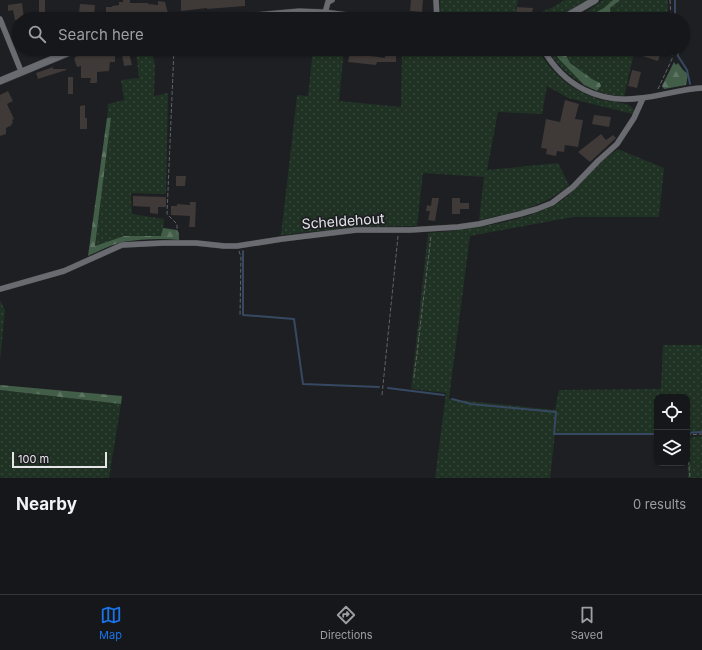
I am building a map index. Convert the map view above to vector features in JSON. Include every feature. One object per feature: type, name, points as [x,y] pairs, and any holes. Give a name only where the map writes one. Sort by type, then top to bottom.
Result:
[{"type":"street","points":[[325,12],[328,2],[332,0]]},
{"type":"street","points":[[436,0],[437,12]]},
{"type":"street","points":[[575,12],[595,0]]},
{"type":"street","points":[[0,19],[12,49]]},
{"type":"street","points":[[15,56],[21,71]]},
{"type":"street","points":[[0,81],[59,56]]},
{"type":"street","points":[[547,56],[557,70],[571,82],[588,92],[599,96],[618,99],[643,98],[702,88]]},
{"type":"street","name":"Scheldehout","points":[[0,289],[64,271],[122,245],[177,243],[237,246],[282,238],[356,230],[431,229],[472,225],[542,208],[559,199],[617,144],[634,118],[643,98]]},
{"type":"path","points":[[670,0],[671,12]]},
{"type":"path","points":[[174,56],[167,214],[177,224],[177,243]]},
{"type":"path","points":[[655,96],[672,56]]},
{"type":"path","points":[[414,378],[431,229]]},
{"type":"path","points":[[382,395],[398,237],[396,230]]},
{"type":"path","points":[[237,246],[241,257],[240,316]]},
{"type":"path","points":[[690,435],[702,434]]},
{"type":"path","points":[[689,466],[690,478]]},
{"type":"green space","points":[[440,0],[518,0],[515,12],[441,12]]},
{"type":"green space","points":[[565,0],[589,0],[568,12],[541,12]]},
{"type":"green space","points":[[603,0],[613,0],[604,8],[596,12],[585,12]]},
{"type":"green space","points":[[613,0],[620,0],[610,8],[610,12],[596,12],[604,8]]},
{"type":"green space","points":[[620,0],[668,0],[668,12],[610,12],[610,8]]},
{"type":"green space","points":[[137,56],[153,56],[155,65],[154,96],[168,93],[166,194],[131,193],[132,214],[164,219],[162,236],[124,236],[95,246],[111,119],[107,118],[108,104],[124,100],[121,80],[139,78]]},
{"type":"green space","points":[[312,56],[343,56],[339,101],[401,107],[402,56],[543,56],[556,74],[579,91],[598,99],[624,103],[632,107],[634,111],[633,114],[568,98],[547,86],[542,114],[498,112],[487,170],[558,163],[569,185],[548,200],[526,209],[479,220],[484,177],[423,173],[417,226],[356,227],[281,235],[297,96],[308,96]]},
{"type":"green space","points":[[552,56],[557,56],[584,85],[563,69]]},
{"type":"green space","points":[[557,56],[566,56],[570,63],[600,83],[601,86],[597,91],[584,85]]},
{"type":"green space","points":[[566,56],[633,56],[624,97],[597,91],[601,86],[600,83],[570,63]]},
{"type":"green space","points":[[674,62],[676,65],[678,63],[688,74],[686,85],[664,89],[662,86]]},
{"type":"green space","points":[[107,118],[111,118],[95,246],[124,236],[161,236],[163,228],[177,230],[179,233],[179,240],[151,239],[123,242],[109,246],[88,256]]},
{"type":"green space","points":[[618,149],[664,168],[659,217],[573,217],[470,236],[449,399],[555,410],[559,390],[661,389],[663,345],[702,345],[702,432],[690,433],[690,394],[654,394],[654,434],[555,434],[550,478],[435,478],[446,393],[411,389],[428,233],[461,230],[498,224],[534,214],[564,199],[601,162]]},
{"type":"green space","points":[[0,300],[5,310],[0,361]]},
{"type":"green space","points":[[0,385],[122,396],[121,404],[0,390]]},
{"type":"green space","points":[[0,390],[121,404],[109,478],[0,478]]},
{"type":"green space","points":[[702,436],[702,478],[688,478],[688,466],[690,466],[690,438]]},
{"type":"building","points":[[39,0],[45,0],[45,12],[39,12]]},
{"type":"building","points":[[123,0],[130,0],[130,3],[148,3],[158,5],[158,1],[165,2],[168,12],[106,12],[106,7],[119,5],[119,2],[123,2]]},
{"type":"building","points":[[181,0],[245,0],[245,6],[181,11]]},
{"type":"building","points":[[411,0],[423,0],[422,12],[410,11]]},
{"type":"building","points":[[22,3],[23,12],[13,12],[13,10],[8,11],[8,5]]},
{"type":"building","points":[[80,4],[95,5],[94,12],[79,12]]},
{"type":"building","points":[[517,7],[533,8],[532,12],[516,12]]},
{"type":"building","points":[[115,56],[115,62],[110,62],[109,71],[97,72],[97,82],[90,83],[91,78],[81,78],[81,66],[77,67],[74,59],[75,57]]},
{"type":"building","points":[[122,56],[130,56],[132,65],[124,66]]},
{"type":"building","points":[[349,56],[371,56],[385,58],[385,56],[396,56],[396,62],[377,62],[376,65],[348,62]]},
{"type":"building","points":[[642,56],[659,56],[658,61]]},
{"type":"building","points":[[53,67],[53,69],[66,70],[38,79],[36,73]]},
{"type":"building","points":[[632,70],[641,72],[637,88],[628,86]]},
{"type":"building","points":[[68,77],[73,77],[73,94],[68,94]]},
{"type":"building","points":[[8,91],[13,101],[7,104],[14,119],[12,120],[12,125],[6,128],[6,134],[0,136],[0,95]]},
{"type":"building","points":[[565,100],[579,104],[575,119],[583,120],[578,147],[565,145],[564,152],[557,151],[556,156],[546,154],[547,149],[541,148],[546,119],[560,122]]},
{"type":"building","points":[[85,105],[87,129],[80,129],[80,106]]},
{"type":"building","points":[[594,115],[611,117],[609,127],[592,124]]},
{"type":"building","points":[[601,134],[606,140],[613,135],[616,138],[590,162],[578,152]]},
{"type":"building","points":[[176,176],[186,176],[185,186],[176,186]]},
{"type":"building","points":[[133,196],[166,197],[166,207],[158,207],[158,214],[150,213],[150,207],[133,206]]},
{"type":"building","points":[[432,198],[439,198],[435,221],[428,220],[430,211],[426,211],[427,205],[431,206]]},
{"type":"building","points":[[452,198],[460,198],[460,203],[469,203],[469,209],[460,209],[460,214],[452,214]]},
{"type":"building","points":[[190,202],[196,202],[195,227],[189,227],[190,216],[171,215],[171,206],[177,206],[177,204],[190,205]]},
{"type":"waterway","points":[[675,0],[675,12]]},
{"type":"waterway","points":[[678,56],[687,70],[690,84]]},
{"type":"waterway","points":[[243,251],[243,315],[294,319],[303,384],[379,387]]},
{"type":"waterway","points":[[388,388],[444,395]]},
{"type":"waterway","points":[[452,399],[471,404],[556,412],[554,434],[654,434]]},
{"type":"waterway","points":[[690,433],[702,432]]}]
